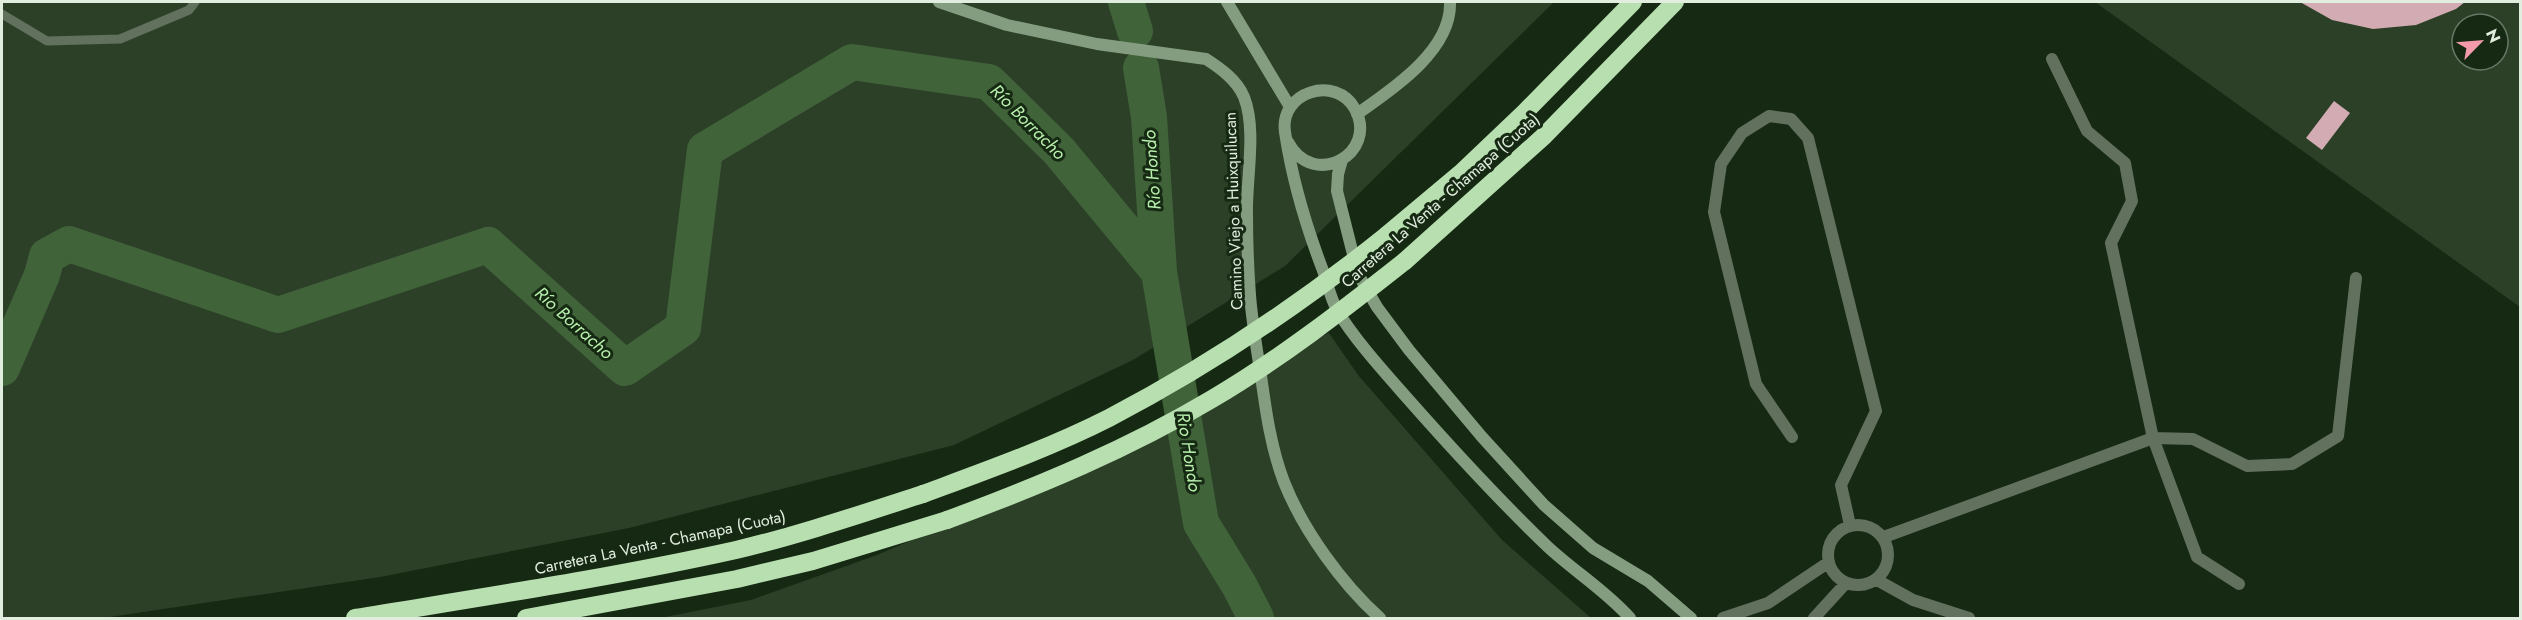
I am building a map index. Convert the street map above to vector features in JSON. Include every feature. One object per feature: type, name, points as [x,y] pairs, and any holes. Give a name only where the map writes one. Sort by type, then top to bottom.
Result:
[{"type":"highway","name":"Carretera La Venta - Chamapa (Cuota)","points":[[355,618],[647,568],[737,550],[816,529],[923,494],[1016,459],[1108,418],[1221,353],[1338,274],[1461,173],[1524,113],[1633,2]]},
{"type":"highway","name":"Carretera La Venta - Chamapa (Cuota)","points":[[526,618],[738,579],[813,561],[947,520],[1083,467],[1211,400],[1315,330],[1405,261],[1544,136],[1675,2]]},
{"type":"main road","name":"Camino Viejo a Huixquilucan","points":[[939,2],[1007,25],[1097,44],[1206,59],[1218,66],[1235,83],[1243,96],[1248,114],[1246,201],[1250,297],[1269,433],[1284,482],[1303,520],[1336,569],[1367,607],[1380,618]]},
{"type":"main road","points":[[1227,2],[1290,107]]},
{"type":"main road","points":[[1358,114],[1395,88],[1435,48],[1450,17],[1450,2]]},
{"type":"main road","points":[[1630,618],[1551,549],[1480,479],[1384,372],[1337,309],[1301,213],[1289,160],[1285,124],[1290,107],[1304,95],[1321,90],[1339,94],[1353,106],[1358,114],[1360,122],[1358,140],[1342,160],[1337,191],[1358,274],[1377,307],[1408,350],[1544,505],[1593,548],[1648,581],[1691,618]]},
{"type":"main road","points":[[1288,142],[1296,154],[1307,162],[1322,165],[1342,160]]},
{"type":"street","points":[[2052,59],[2087,131],[2125,163],[2132,201],[2111,243],[2153,438],[2197,557],[2239,584]]},
{"type":"street","points":[[1792,437],[1756,384],[1714,212],[1721,164],[1742,133],[1769,116],[1791,119],[1808,138],[1876,411],[1841,485],[1850,525]]},
{"type":"street","points":[[1884,537],[2153,438],[2193,440],[2247,466],[2292,464],[2338,436],[2356,278]]},
{"type":"street","points":[[1850,525],[1869,525],[1884,537],[1889,552],[1887,567],[1877,580],[1862,585],[1846,583],[1835,575],[1828,562],[1828,546],[1837,533],[1850,525]]},
{"type":"street","points":[[1723,618],[1768,603],[1828,562]]},
{"type":"street","points":[[1877,580],[1913,600],[1969,618]]},
{"type":"street","points":[[1814,618],[1846,583]]},
{"type":"lane","points":[[2,14],[47,41],[120,39],[189,10],[195,2]]},
{"type":"green space","points":[[2,2],[1554,2],[1285,266],[1133,360],[954,445],[629,528],[380,577],[103,618],[2,618]]},
{"type":"green space","points":[[2095,2],[2520,2],[2520,307]]},
{"type":"green space","points":[[1329,333],[1358,375],[1502,540],[1591,618],[660,618],[751,600],[877,555],[1158,434],[1289,348]]},
{"type":"building","points":[[2300,2],[2465,2],[2456,9],[2416,25],[2373,29],[2332,20]]},
{"type":"building","points":[[2334,101],[2350,113],[2322,150],[2306,138]]},
{"type":"waterway","name":"Río Hondo","points":[[1126,2],[1135,31]]},
{"type":"waterway","name":"Río Borracho","points":[[2,368],[42,275],[47,256],[69,244],[278,315],[488,245],[625,368],[683,328],[705,150],[852,62],[989,82],[1059,151],[1159,272]]},
{"type":"waterway","name":"Rio Hondo","points":[[1141,68],[1149,117],[1159,272],[1201,523],[1239,585],[1256,618]]}]
